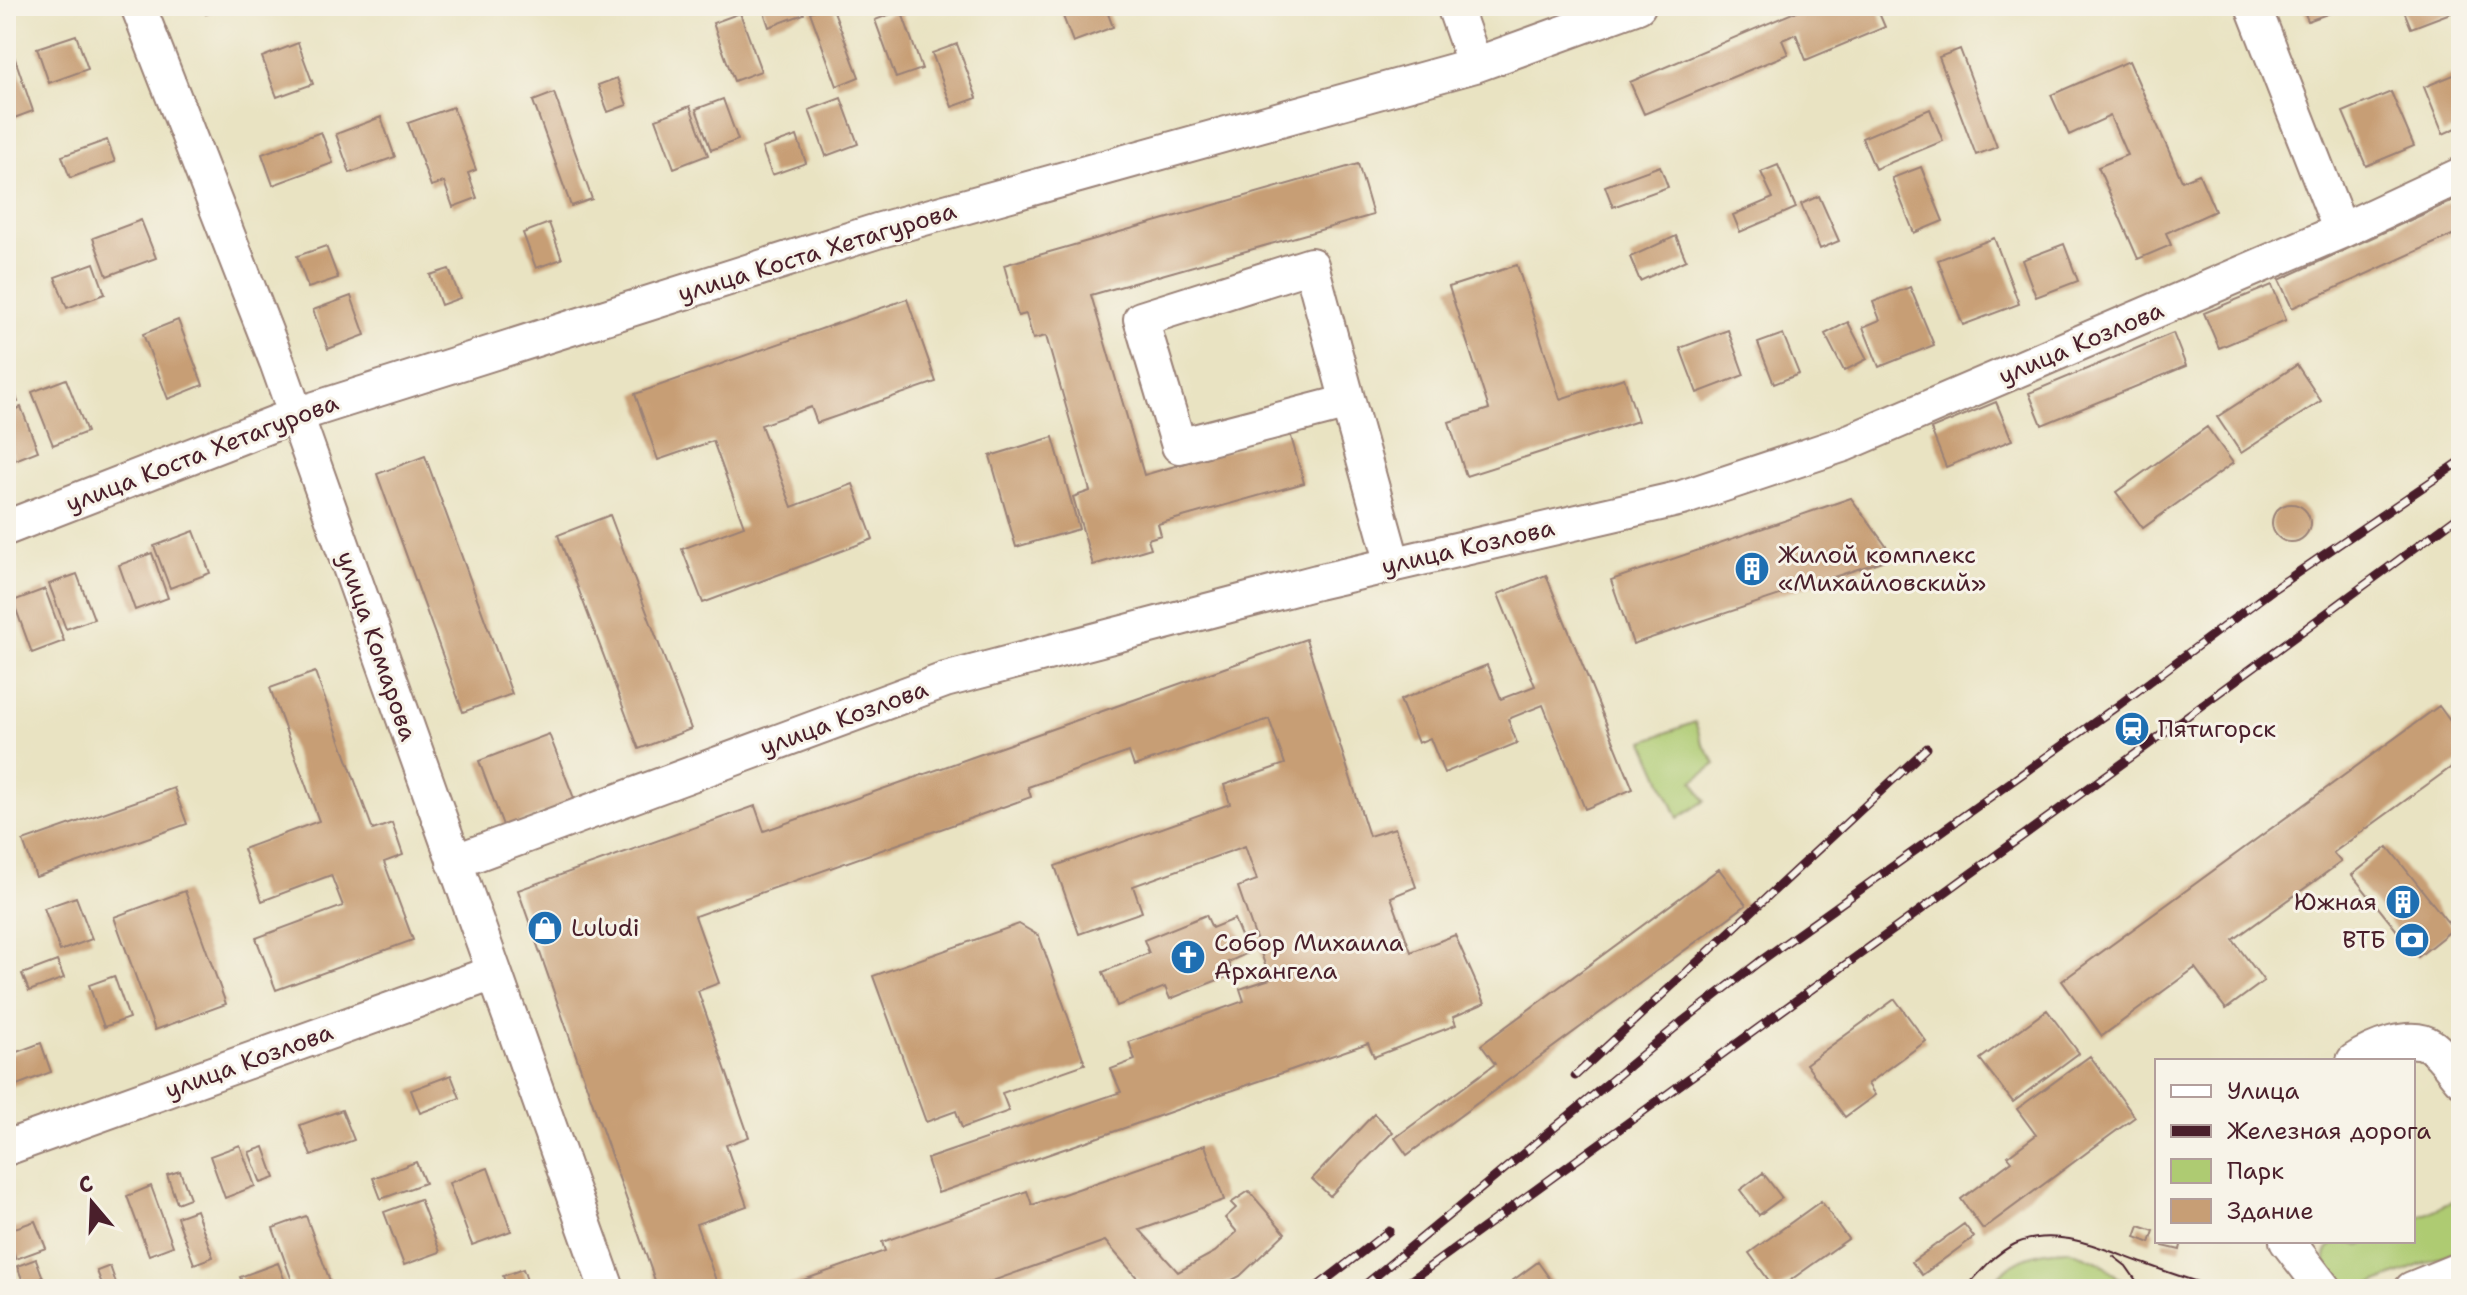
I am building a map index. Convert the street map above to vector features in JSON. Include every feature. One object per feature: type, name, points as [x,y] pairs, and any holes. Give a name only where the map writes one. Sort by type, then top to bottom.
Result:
[{"type":"street","name":"улица Комарова","points":[[138,6],[296,415],[607,1289]]},
{"type":"street","points":[[1454,6],[1475,65]]},
{"type":"street","name":"улица Коста Хетагурова","points":[[6,528],[296,415],[877,231],[1475,65],[1638,6]]},
{"type":"street","points":[[2253,6],[2341,231]]},
{"type":"street","name":"улица Козлова","points":[[454,862],[945,680],[1393,564],[1682,498],[1844,444],[2341,231],[2461,175]]},
{"type":"street","points":[[1348,402],[1179,446],[1141,319],[1311,265],[1393,564]]},
{"type":"street","name":"улица Козлова","points":[[6,1148],[493,973]]},
{"type":"street","points":[[2357,1059],[2368,1051],[2406,1040],[2430,1044],[2461,1079]]},
{"type":"street","points":[[2289,1243],[2324,1289]]},
{"type":"street","points":[[2412,1289],[2461,1269]]},
{"type":"green space","points":[[1695,722],[1703,744],[1716,764],[1693,781],[1705,801],[1678,818],[1644,741]]},
{"type":"green space","points":[[2461,1197],[2461,1249],[2359,1289],[2345,1286],[2334,1279],[2328,1270],[2328,1250],[2334,1244],[2415,1243],[2415,1219]]},
{"type":"green space","points":[[2068,1250],[2102,1264],[2128,1289],[1988,1289],[2004,1270],[2023,1259],[2044,1252]]},
{"type":"building","points":[[203,6],[227,6],[206,14]]},
{"type":"building","points":[[762,6],[801,6],[804,14],[769,27]]},
{"type":"building","points":[[832,6],[859,77],[837,86],[810,12]]},
{"type":"building","points":[[1059,6],[1105,6],[1113,27],[1073,42]]},
{"type":"building","points":[[1809,6],[1876,6],[1885,27],[1806,60],[1796,34],[1782,40],[1788,54],[1644,114],[1630,82]]},
{"type":"building","points":[[2302,6],[2349,6],[2308,21]]},
{"type":"building","points":[[2402,6],[2461,6],[2461,9],[2411,28]]},
{"type":"building","points":[[901,10],[922,69],[896,78],[875,20]]},
{"type":"building","points":[[740,13],[761,71],[734,81],[713,23]]},
{"type":"building","points":[[76,35],[88,69],[49,83],[37,48]]},
{"type":"building","points":[[298,43],[313,84],[277,97],[262,57]]},
{"type":"building","points":[[957,44],[977,98],[952,107],[932,53]]},
{"type":"building","points":[[1960,49],[1997,147],[1976,155],[1939,57]]},
{"type":"building","points":[[14,56],[33,111],[9,120],[6,110],[6,59]]},
{"type":"building","points":[[2129,61],[2182,181],[2199,174],[2215,211],[2166,233],[2171,245],[2138,259],[2098,167],[2127,155],[2110,116],[2069,135],[2051,95]]},
{"type":"building","points":[[2461,72],[2461,126],[2443,134],[2424,87]]},
{"type":"building","points":[[617,78],[627,105],[608,112],[598,85]]},
{"type":"building","points":[[2391,92],[2414,146],[2366,166],[2343,112]]},
{"type":"building","points":[[554,93],[592,199],[571,206],[533,101]]},
{"type":"building","points":[[841,98],[858,144],[826,156],[809,110]]},
{"type":"building","points":[[723,99],[738,140],[711,150],[696,109]]},
{"type":"building","points":[[690,106],[708,155],[674,168],[656,119]]},
{"type":"building","points":[[453,107],[476,170],[468,173],[477,198],[453,207],[444,182],[431,186],[408,123]]},
{"type":"building","points":[[1930,109],[1943,141],[1875,169],[1862,138]]},
{"type":"building","points":[[381,117],[395,157],[350,173],[336,134]]},
{"type":"building","points":[[6,132],[16,159],[6,162]]},
{"type":"building","points":[[321,132],[333,163],[273,185],[262,154]]},
{"type":"building","points":[[797,136],[806,163],[772,175],[762,148]]},
{"type":"building","points":[[107,140],[115,162],[70,178],[62,156]]},
{"type":"building","points":[[1358,164],[1373,215],[1091,295],[1144,475],[1290,433],[1304,483],[1158,524],[1161,535],[1148,539],[1151,548],[1093,565],[1073,497],[1090,491],[1046,336],[1033,339],[1026,314],[1018,316],[1004,265]]},
{"type":"building","points":[[1778,165],[1796,208],[1740,232],[1733,215],[1773,198],[1761,172]]},
{"type":"building","points":[[1660,166],[1668,187],[1613,207],[1605,186]]},
{"type":"building","points":[[1921,167],[1943,221],[1914,233],[1892,178]]},
{"type":"building","points":[[1819,196],[1839,241],[1820,249],[1801,204]]},
{"type":"building","points":[[2461,197],[2461,231],[2292,308],[2279,280]]},
{"type":"building","points":[[141,220],[156,258],[107,276],[93,238]]},
{"type":"building","points":[[549,223],[562,259],[536,268],[523,233]]},
{"type":"building","points":[[1676,236],[1686,260],[1640,281],[1630,257]]},
{"type":"building","points":[[1994,238],[2019,304],[1963,325],[1938,260]]},
{"type":"building","points":[[2064,244],[2078,281],[2036,297],[2022,260]]},
{"type":"building","points":[[326,246],[338,278],[308,288],[297,256]]},
{"type":"building","points":[[94,263],[105,294],[67,308],[55,277]]},
{"type":"building","points":[[1517,265],[1560,399],[1624,378],[1638,421],[1466,476],[1449,422],[1489,409],[1449,287]]},
{"type":"building","points":[[449,269],[460,298],[441,305],[430,275]]},
{"type":"building","points":[[2272,285],[2286,320],[2219,348],[2204,313]]},
{"type":"building","points":[[1910,287],[1934,345],[1879,367],[1863,327],[1880,320],[1873,302]]},
{"type":"building","points":[[351,296],[365,335],[328,349],[313,310]]},
{"type":"building","points":[[907,299],[936,382],[817,423],[811,407],[761,425],[792,507],[853,484],[873,539],[703,603],[682,549],[744,526],[713,441],[658,460],[635,394]]},
{"type":"building","points":[[178,320],[203,385],[168,399],[143,334]]},
{"type":"building","points":[[1848,322],[1867,359],[1844,371],[1825,334]]},
{"type":"building","points":[[1728,330],[1744,375],[1697,393],[1680,348]]},
{"type":"building","points":[[2173,333],[2186,366],[2042,425],[2029,393]]},
{"type":"building","points":[[1783,334],[1799,374],[1774,384],[1758,343]]},
{"type":"building","points":[[2297,365],[2321,401],[2241,453],[2217,417]]},
{"type":"building","points":[[6,372],[18,402],[6,406]]},
{"type":"building","points":[[66,379],[87,432],[53,445],[32,392]]},
{"type":"building","points":[[1996,402],[2012,440],[1946,467],[1931,429]]},
{"type":"building","points":[[21,407],[38,451],[15,460],[6,438],[6,413]]},
{"type":"building","points":[[2207,427],[2233,463],[2143,528],[2116,492]]},
{"type":"building","points":[[1053,437],[1079,529],[1016,547],[990,456]]},
{"type":"building","points":[[425,456],[512,694],[463,712],[377,474]]},
{"type":"building","name":"Жилой комплекс «Михайловский»","points":[[1851,498],[1894,557],[1633,644],[1611,580]]},
{"type":"building","points":[[2291,504],[2305,509],[2310,523],[2305,537],[2291,542],[2277,537],[2272,523],[2277,509]]},
{"type":"building","points":[[610,515],[691,729],[639,749],[558,535]]},
{"type":"building","points":[[194,531],[210,573],[170,588],[154,546]]},
{"type":"building","points":[[152,553],[168,598],[135,610],[119,565]]},
{"type":"building","points":[[77,574],[94,619],[66,629],[49,584]]},
{"type":"building","points":[[1546,575],[1633,789],[1585,809],[1543,705],[1508,719],[1517,743],[1444,773],[1430,738],[1418,743],[1400,700],[1487,665],[1501,699],[1535,686],[1498,594]]},
{"type":"building","points":[[45,589],[64,641],[32,653],[13,601]]},
{"type":"building","points":[[1306,639],[1369,836],[1395,828],[1416,887],[1391,897],[1411,952],[1455,935],[1485,1003],[1453,1017],[1456,1025],[1374,1057],[1368,1043],[938,1193],[927,1159],[1121,1092],[1111,1069],[1135,1060],[1129,1042],[1244,1001],[1240,989],[1270,979],[1238,887],[1257,880],[1245,846],[1133,886],[1142,912],[1079,934],[1055,866],[1230,804],[1224,785],[1285,764],[1269,719],[1134,766],[1129,752],[1028,787],[1031,797],[695,916],[719,983],[698,991],[749,1137],[726,1145],[747,1206],[696,1224],[719,1289],[658,1289],[518,890],[755,806],[764,831]]},
{"type":"building","points":[[315,672],[373,830],[392,823],[403,855],[384,862],[413,940],[276,990],[256,938],[343,906],[331,875],[262,901],[243,849],[319,821],[270,688]]},
{"type":"building","points":[[2439,706],[2461,736],[2461,760],[2333,853],[2341,862],[2233,940],[2264,981],[2226,1009],[2195,968],[2102,1036],[2062,981]]},
{"type":"building","points":[[549,734],[575,801],[504,828],[479,761]]},
{"type":"building","points":[[174,788],[187,824],[36,877],[23,841]]},
{"type":"building","name":"Южная","points":[[2388,847],[2453,929],[2418,957],[2352,875]]},
{"type":"building","points":[[1719,869],[1746,905],[1407,1155],[1395,1138],[1495,1064],[1481,1045]]},
{"type":"building","points":[[185,891],[226,1004],[155,1030],[114,917]]},
{"type":"building","points":[[76,897],[92,939],[60,951],[44,908]]},
{"type":"building","name":"Собор Михаила Архангела","points":[[1206,915],[1212,928],[1234,919],[1248,953],[1228,962],[1233,974],[1170,999],[1165,987],[1117,1006],[1103,972],[1149,953],[1144,940]]},
{"type":"building","points":[[1019,924],[1039,936],[1085,1064],[1002,1093],[1009,1111],[962,1128],[956,1111],[926,1122],[873,976]]},
{"type":"building","points":[[57,961],[64,978],[29,991],[22,974]]},
{"type":"building","points":[[114,976],[129,1018],[104,1027],[89,985]]},
{"type":"building","points":[[1895,999],[1926,1041],[1868,1084],[1875,1095],[1845,1117],[1806,1064]]},
{"type":"building","points":[[2047,1010],[2079,1053],[2013,1102],[1980,1059]]},
{"type":"building","points":[[41,1043],[51,1072],[9,1088],[6,1056]]},
{"type":"building","points":[[2090,1056],[2135,1117],[1983,1229],[1961,1199],[2012,1161],[2008,1156],[2036,1135],[2017,1109]]},
{"type":"building","points":[[451,1075],[460,1098],[420,1113],[411,1090]]},
{"type":"building","points":[[342,1110],[354,1140],[311,1156],[300,1125]]},
{"type":"building","points":[[1374,1114],[1393,1132],[1330,1196],[1312,1179]]},
{"type":"building","points":[[240,1145],[255,1186],[225,1198],[210,1156]]},
{"type":"building","points":[[1205,1145],[1224,1200],[1140,1230],[1178,1272],[1215,1252],[1237,1232],[1225,1218],[1236,1208],[1231,1203],[1249,1191],[1285,1233],[1240,1276],[1215,1289],[1147,1289],[1105,1241],[970,1289],[778,1289],[885,1251],[882,1242],[1027,1191],[1032,1205]]},
{"type":"building","points":[[264,1147],[275,1178],[261,1183],[249,1152]]},
{"type":"building","points":[[416,1162],[425,1183],[381,1199],[373,1178]]},
{"type":"building","points":[[488,1168],[511,1231],[472,1245],[449,1183]]},
{"type":"building","points":[[180,1171],[190,1198],[177,1203],[167,1175]]},
{"type":"building","points":[[1763,1173],[1782,1198],[1759,1215],[1740,1190]]},
{"type":"building","points":[[151,1186],[173,1246],[149,1255],[127,1196]]},
{"type":"building","points":[[420,1199],[440,1252],[404,1265],[384,1212]]},
{"type":"building","points":[[1821,1201],[1848,1239],[1775,1289],[1749,1253]]},
{"type":"building","points":[[196,1210],[213,1257],[194,1264],[177,1217]]},
{"type":"building","points":[[306,1216],[330,1281],[308,1289],[295,1289],[273,1228]]},
{"type":"building","points":[[35,1221],[46,1248],[16,1259],[6,1231]]},
{"type":"building","points":[[1964,1224],[1974,1237],[1922,1275],[1912,1262]]},
{"type":"building","points":[[2139,1226],[2154,1231],[2150,1243],[2135,1237]]},
{"type":"building","points":[[2164,1243],[2182,1243],[2180,1250],[2163,1246]]},
{"type":"building","points":[[6,1254],[12,1270],[6,1272]]},
{"type":"building","points":[[36,1259],[47,1289],[26,1289],[17,1266]]},
{"type":"building","points":[[1538,1262],[1555,1286],[1551,1289],[1501,1289]]},
{"type":"building","points":[[278,1263],[288,1289],[245,1289],[240,1277]]},
{"type":"building","points":[[110,1266],[118,1289],[104,1289],[97,1271]]},
{"type":"building","points":[[523,1269],[530,1289],[508,1289],[503,1276]]},
{"type":"tram line","points":[[1965,1289],[2007,1248],[2031,1239],[2048,1237],[2081,1242],[2221,1289]]},
{"type":"tram line","points":[[2113,1256],[2126,1266],[2142,1289]]},
{"type":"railway","points":[[1360,1289],[1683,1021],[1759,962],[2116,707],[2275,588],[2461,461]]},
{"type":"railway","points":[[1399,1289],[2461,514]]},
{"type":"railway","points":[[1575,1076],[1927,748]]},
{"type":"railway","points":[[1314,1289],[1389,1231]]},
{"type":"place","name":"Жилой комплекс «Михайловский»","points":[[1752,569]]},
{"type":"place","name":"Пятигорск","points":[[2132,729]]},
{"type":"place","name":"Южная","points":[[2403,902]]},
{"type":"place","name":"Luludi","points":[[545,928]]},
{"type":"place","name":"ВТБ","points":[[2412,940]]},
{"type":"place","name":"Собор Михаила Архангела","points":[[1188,957]]}]
